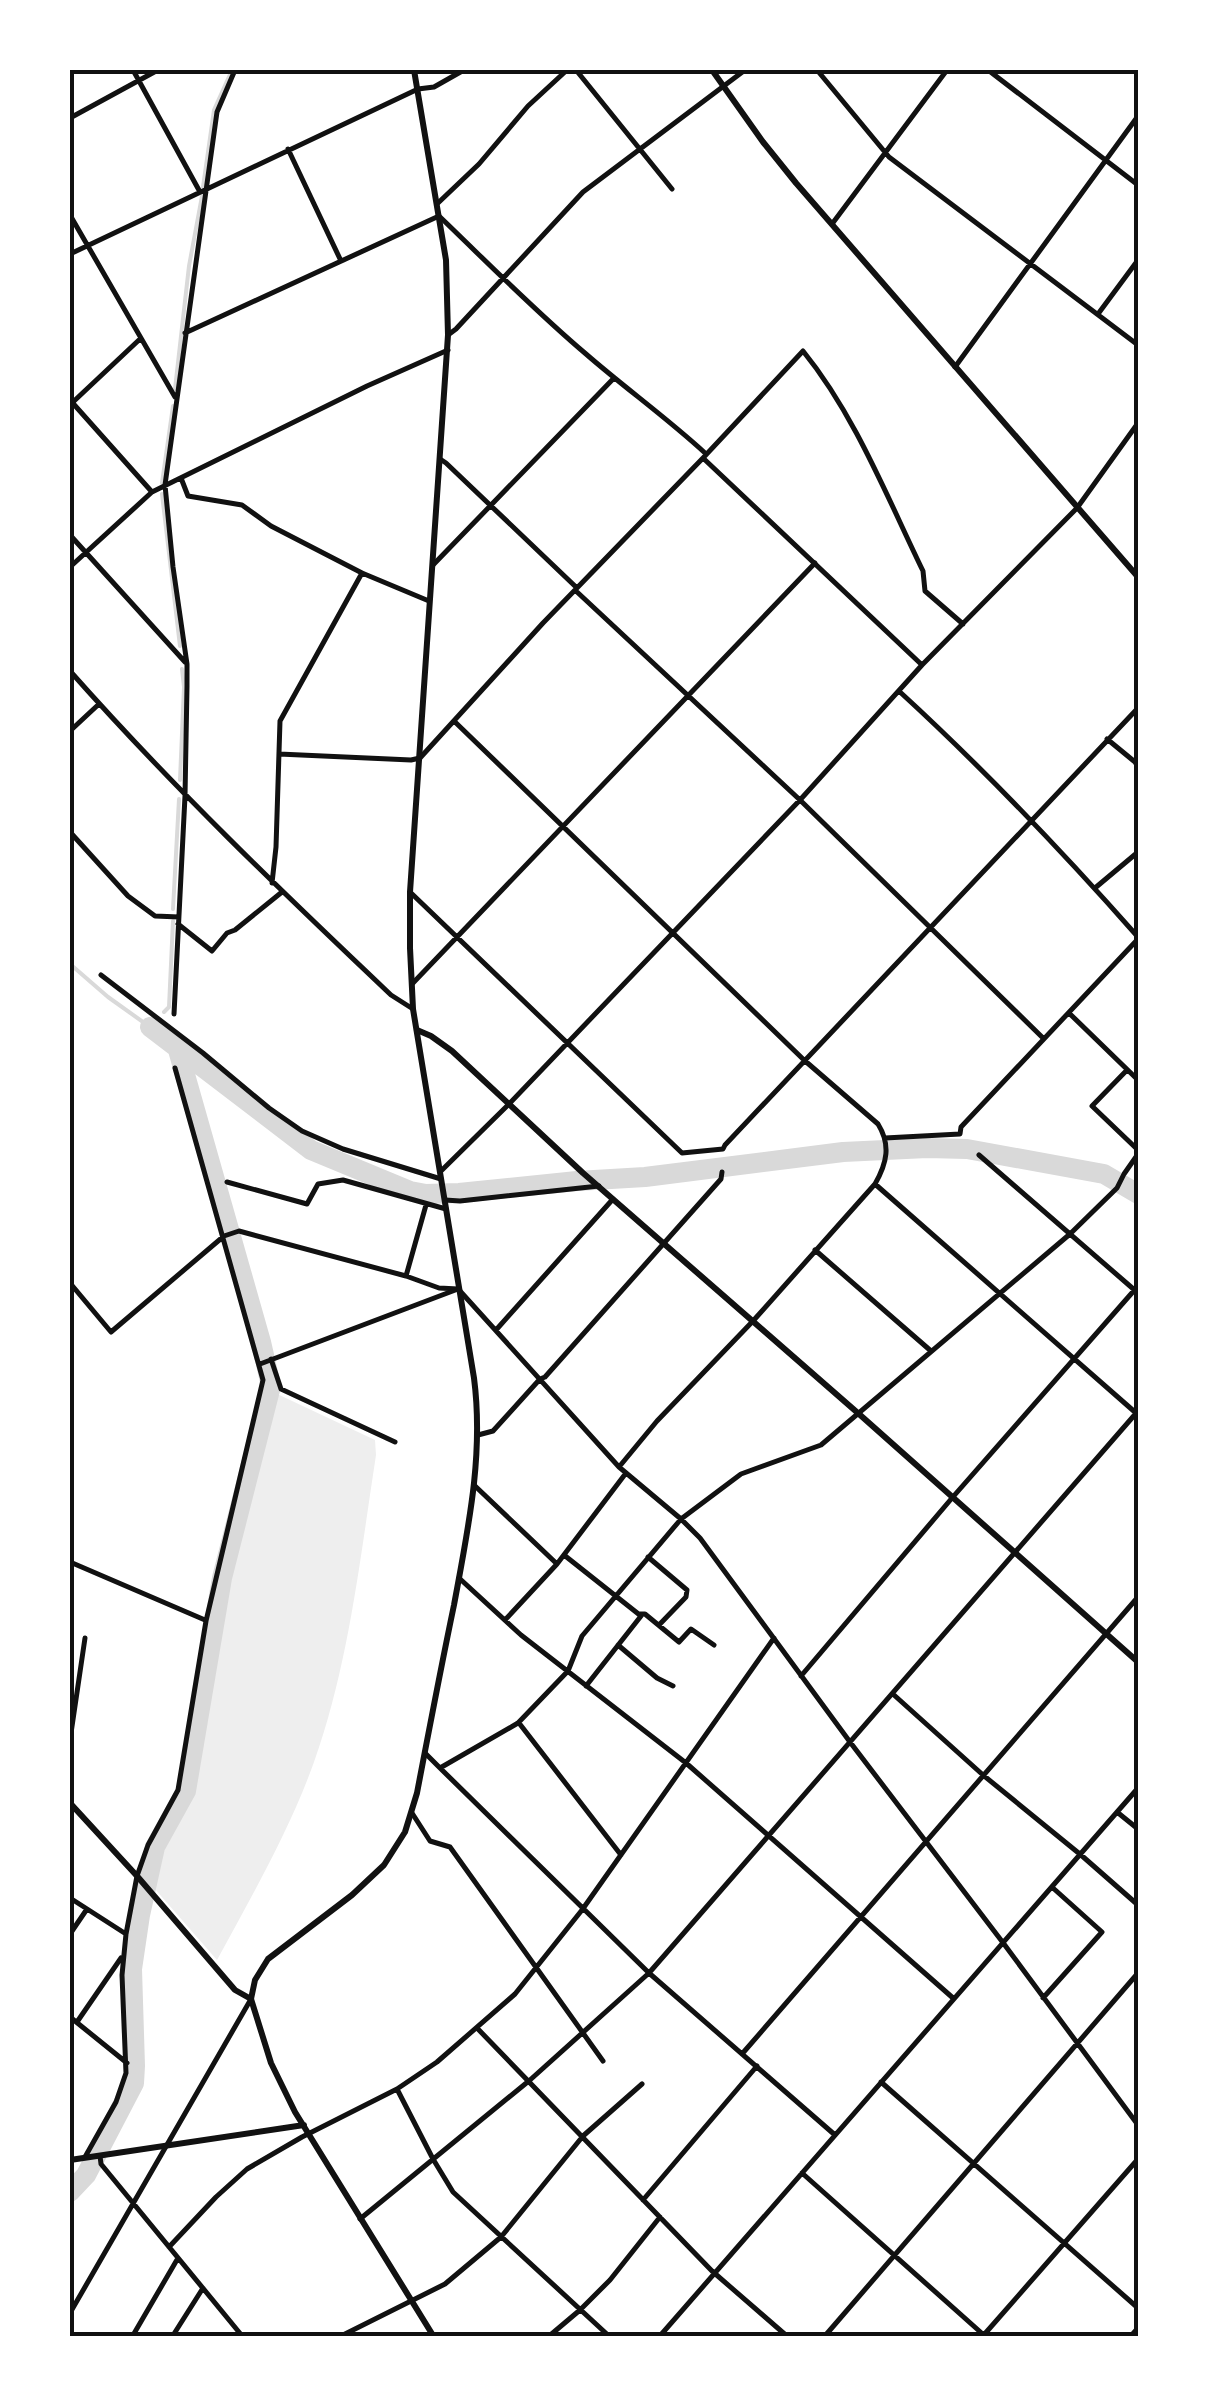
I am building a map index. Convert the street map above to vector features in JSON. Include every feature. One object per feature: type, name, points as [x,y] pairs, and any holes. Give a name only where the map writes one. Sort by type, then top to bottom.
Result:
[{"type":"main road","points":[[414,70],[446,260],[448,350],[410,892],[410,985],[474,1378],[478,1435],[474,1485],[412,1813],[395,1850],[369,1880],[268,1959],[255,1980],[251,1999],[271,2063],[304,2125],[434,2337]]},
{"type":"main road","points":[[712,70],[770,152],[831,225],[1138,577]]},
{"type":"main road","points":[[417,1030],[452,1051],[583,1174],[1138,1662]]},
{"type":"main road","points":[[70,1803],[235,1990],[251,1999]]},
{"type":"main road","points":[[70,2160],[304,2125]]},
{"type":"street","points":[[133,70],[204,190]]},
{"type":"street","points":[[70,118],[158,70]]},
{"type":"street","points":[[174,1014],[186,664],[166,485],[216,112],[235,70]]},
{"type":"street","points":[[70,254],[418,89],[434,88],[464,70]]},
{"type":"street","points":[[438,204],[479,164],[528,106],[567,70]]},
{"type":"street","points":[[576,70],[672,189]]},
{"type":"street","points":[[448,334],[584,192],[745,70]]},
{"type":"street","points":[[818,70],[886,154],[1138,345]]},
{"type":"street","points":[[831,225],[947,70]]},
{"type":"street","points":[[988,70],[1138,185]]},
{"type":"street","points":[[954,366],[1138,116]]},
{"type":"street","points":[[288,149],[341,261]]},
{"type":"street","points":[[70,215],[176,400]]},
{"type":"street","points":[[185,333],[439,216],[614,378],[675,426],[922,666]]},
{"type":"street","points":[[1098,315],[1138,260]]},
{"type":"street","points":[[140,339],[71,402],[152,492]]},
{"type":"street","points":[[70,567],[152,492],[448,350]]},
{"type":"street","points":[[279,754],[420,758],[803,351],[852,426],[923,571],[925,591],[963,624]]},
{"type":"street","points":[[433,565],[614,378]]},
{"type":"street","points":[[101,975],[302,1131],[343,1149],[441,1178],[800,800],[899,690],[1078,508],[1138,423]]},
{"type":"street","points":[[440,459],[800,800],[1043,1038]]},
{"type":"street","points":[[180,478],[188,496],[242,505],[271,526],[429,602]]},
{"type":"street","points":[[70,535],[186,664]]},
{"type":"street","points":[[410,985],[815,562]]},
{"type":"street","points":[[272,882],[280,721],[362,573]]},
{"type":"street","points":[[70,672],[184,796],[391,995],[413,1009]]},
{"type":"street","points":[[884,1139],[960,1134],[961,1127],[1138,938],[1032,819],[899,690]]},
{"type":"street","points":[[70,731],[99,704]]},
{"type":"street","points":[[410,892],[682,1153],[723,1149],[1138,708]]},
{"type":"street","points":[[454,722],[804,1060],[878,1124],[884,1139],[886,1164],[875,1184],[619,1466]]},
{"type":"street","points":[[1107,739],[1138,767]]},
{"type":"street","points":[[70,832],[128,896],[155,916],[178,920],[212,950],[227,933],[282,892]]},
{"type":"street","points":[[1095,888],[1138,852]]},
{"type":"street","points":[[1068,1012],[1138,1080]]},
{"type":"street","points":[[85,2158],[116,2102],[126,2073],[124,1956],[137,1876],[148,1845],[178,1790],[206,1620],[263,1380],[175,1068]]},
{"type":"street","points":[[440,1768],[518,1723],[568,1672],[582,1636],[681,1519],[741,1474],[821,1446],[1070,1234],[1117,1188],[1138,1152],[1092,1106],[1127,1070]]},
{"type":"street","points":[[802,1676],[952,1498],[1137,1290],[979,1155]]},
{"type":"street","points":[[478,1435],[493,1430],[545,1377],[721,1178],[722,1172]]},
{"type":"street","points":[[227,1182],[308,1204],[318,1184],[344,1180],[426,1205],[599,1186]]},
{"type":"street","points":[[360,2220],[530,2080],[649,1973],[1137,1413],[875,1184]]},
{"type":"street","points":[[496,1330],[613,1199]]},
{"type":"street","points":[[406,1276],[426,1205]]},
{"type":"street","points":[[70,1284],[111,1332],[224,1236],[239,1231],[438,1288],[458,1289],[619,1466],[681,1519],[716,1557],[1138,2125]]},
{"type":"street","points":[[816,1250],[931,1352]]},
{"type":"street","points":[[260,1364],[458,1289]]},
{"type":"street","points":[[271,1359],[281,1389],[395,1442]]},
{"type":"street","points":[[505,1620],[564,1556],[626,1473]]},
{"type":"street","points":[[474,1485],[557,1564]]},
{"type":"street","points":[[564,1556],[679,1642],[691,1629],[714,1645]]},
{"type":"street","points":[[648,1557],[687,1590],[686,1597],[659,1626]]},
{"type":"street","points":[[70,1562],[206,1620]]},
{"type":"street","points":[[459,1578],[568,1672],[686,1762],[953,1998]]},
{"type":"street","points":[[742,2054],[1138,1597]]},
{"type":"street","points":[[586,1686],[639,1614]]},
{"type":"street","points":[[70,1740],[85,1638]]},
{"type":"street","points":[[169,2247],[246,2169],[397,2089],[437,2062],[515,1994],[582,1910],[774,1638]]},
{"type":"street","points":[[618,1645],[657,1678],[673,1686]]},
{"type":"street","points":[[893,1694],[1138,1905]]},
{"type":"street","points":[[518,1723],[621,1855]]},
{"type":"street","points":[[425,1753],[649,1973],[836,2135]]},
{"type":"street","points":[[658,2337],[1138,1788]]},
{"type":"street","points":[[1117,1812],[1138,1829]]},
{"type":"street","points":[[412,1813],[430,1841],[450,1847],[603,2061]]},
{"type":"street","points":[[1043,1998],[1102,1932],[1053,1888]]},
{"type":"street","points":[[70,1898],[126,1934]]},
{"type":"street","points":[[70,1934],[87,1909]]},
{"type":"street","points":[[77,2022],[124,1956]]},
{"type":"street","points":[[824,2337],[1138,1972]]},
{"type":"street","points":[[70,2312],[251,1999]]},
{"type":"street","points":[[70,2017],[127,2062]]},
{"type":"street","points":[[477,2028],[715,2273],[788,2337]]},
{"type":"street","points":[[643,2200],[757,2066]]},
{"type":"street","points":[[881,2082],[1138,2308]]},
{"type":"street","points":[[339,2337],[445,2284],[501,2237],[583,2136],[642,2084]]},
{"type":"street","points":[[397,2089],[453,2192],[610,2337]]},
{"type":"street","points":[[100,2156],[102,2164],[243,2337]]},
{"type":"street","points":[[802,2173],[984,2336],[1138,2160]]},
{"type":"street","points":[[548,2337],[610,2280],[660,2218]]},
{"type":"street","points":[[132,2337],[178,2258]]},
{"type":"street","points":[[172,2337],[203,2288]]},
{"type":"street","points":[[1130,2337],[1138,2328]]},
{"type":"shaded area","points":[[273,1392],[375,1440],[376,1455],[352,1610],[326,1725],[293,1813],[217,1960],[154,1888],[187,1792],[234,1529]]},
{"type":"waterway","points":[[203,187],[214,110],[232,70]]},
{"type":"waterway","points":[[175,389],[189,266],[202,196]]},
{"type":"waterway","points":[[162,483],[173,406]]},
{"type":"waterway","points":[[162,494],[180,646]]},
{"type":"waterway","points":[[180,780],[182,669]]},
{"type":"waterway","points":[[173,909],[179,799]]},
{"type":"waterway","points":[[164,1012],[169,1007],[173,921]]},
{"type":"waterway","points":[[70,964],[150,1027],[154,1023]]},
{"type":"waterway","points":[[150,1027],[311,1150],[426,1194],[645,1177],[843,1152],[927,1148],[967,1149],[1104,1174],[1138,1194]]},
{"type":"waterway","points":[[70,2192],[86,2175],[134,2083],[132,1969],[140,1915],[155,1847],[186,1791],[222,1578],[271,1386],[178,1050]]}]
